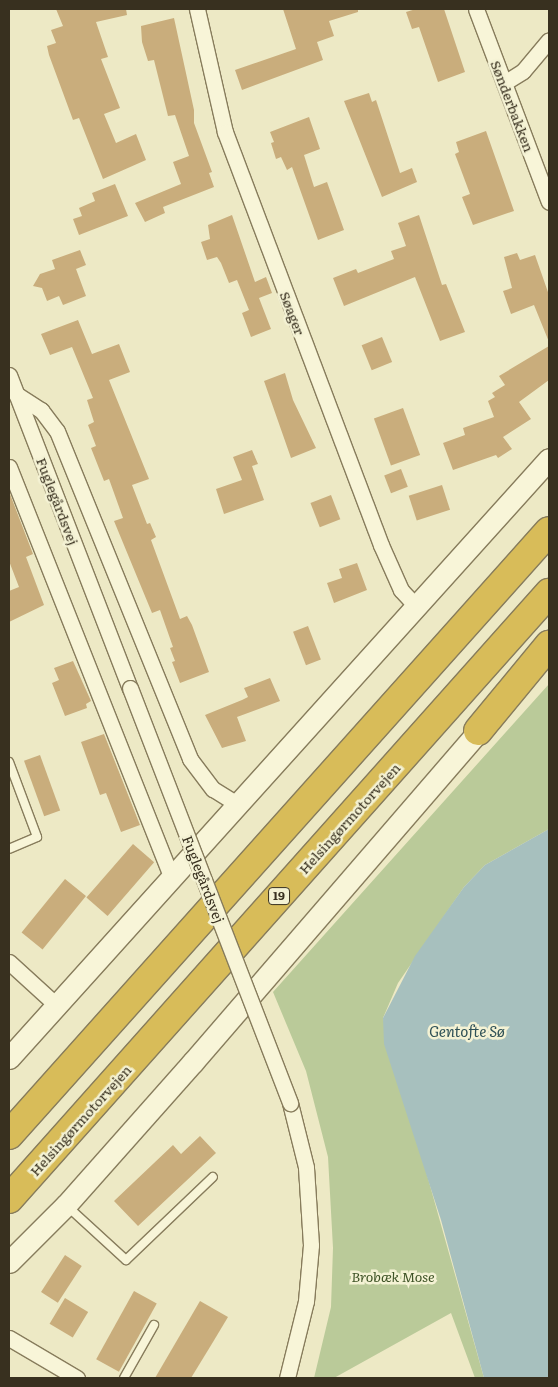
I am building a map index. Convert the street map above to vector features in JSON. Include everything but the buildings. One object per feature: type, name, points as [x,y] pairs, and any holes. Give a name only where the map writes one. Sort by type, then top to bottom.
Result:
[{"type":"highway","points":[[9,1135],[549,531]]},
{"type":"highway","name":"Helsingørmotorvejen","points":[[9,1199],[549,593]]},
{"type":"highway","points":[[478,731],[549,645]]},
{"type":"highway","points":[[9,1110],[101,1015],[122,1008]]},
{"type":"street","name":"Søager","points":[[196,9],[225,132],[384,552],[401,590],[417,607]]},
{"type":"street","name":"Sønderbakken","points":[[476,9],[549,202]]},
{"type":"street","points":[[504,83],[523,71],[549,40]]},
{"type":"street","name":"Fuglegårdsvej","points":[[9,375],[290,1104],[306,1167],[311,1245],[306,1301],[295,1356],[286,1378]]},
{"type":"street","points":[[9,409],[16,394]]},
{"type":"street","name":"Fuglegårdsvej","points":[[16,394],[41,410],[57,431],[190,759],[213,789],[239,805]]},
{"type":"street","points":[[9,1058],[55,1004],[170,877],[239,805],[549,459]]},
{"type":"street","points":[[9,467],[170,877]]},
{"type":"street","points":[[9,1262],[66,1205],[478,731],[549,656]]},
{"type":"street","points":[[9,962],[55,1004]]},
{"type":"street","points":[[9,1338],[71,1377]]},
{"type":"lane","points":[[9,762],[37,837],[9,849]]},
{"type":"lane","points":[[66,1205],[126,1260],[213,1177]]},
{"type":"lane","points":[[124,1378],[154,1325]]},
{"type":"green space","name":"Brobæk Mose","points":[[549,684],[549,829],[485,865],[464,887],[398,983],[383,1018],[484,1378],[475,1378],[451,1313],[334,1378],[314,1378],[331,1307],[333,1248],[328,1157],[306,1071],[273,992]]},
{"type":"water","name":"Gentofte Sø","points":[[549,829],[549,1378],[484,1378],[441,1220],[384,1044],[383,1018],[415,956],[464,887],[485,865]]}]
